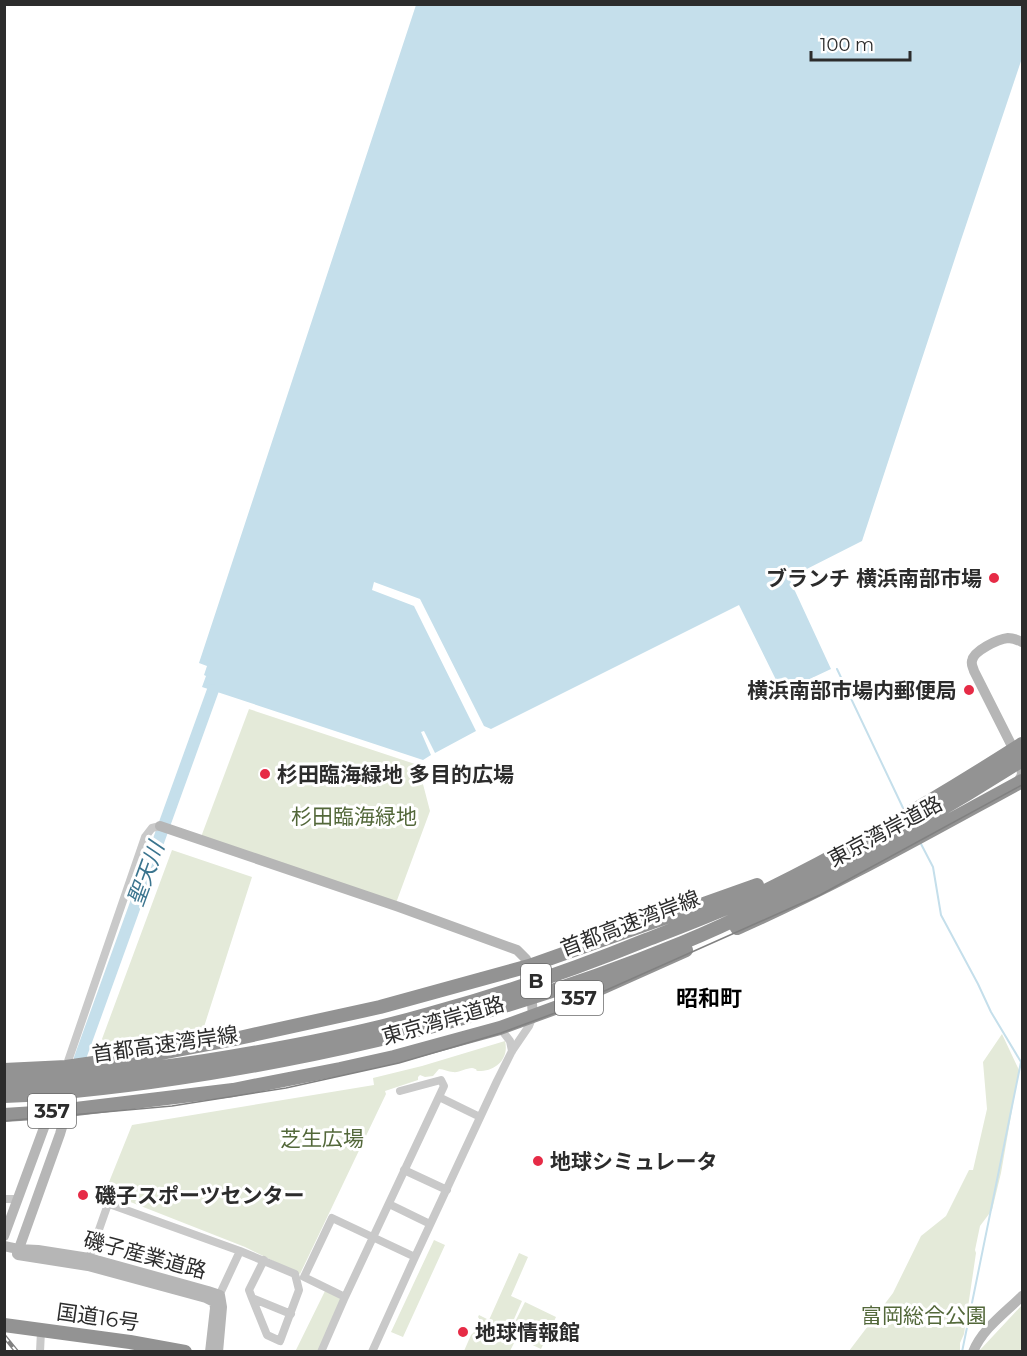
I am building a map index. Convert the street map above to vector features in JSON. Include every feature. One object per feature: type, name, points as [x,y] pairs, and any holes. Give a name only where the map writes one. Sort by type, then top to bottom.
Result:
[{"type":"highway","name":"首都高速湾岸線","points":[[4,1083],[93,1076],[232,1056],[341,1036],[428,1015],[545,978],[716,913],[767,890],[919,809],[1020,745]]},
{"type":"highway","name":"東京湾岸道路","points":[[4,1070],[66,1067],[155,1054],[239,1038],[380,1006],[529,966],[755,886],[824,858],[893,822],[1020,745]]},
{"type":"highway","name":"首都高速湾岸線","points":[[4,1096],[92,1090],[258,1065],[344,1048],[478,1014],[603,973],[683,942],[743,915],[799,888],[925,820],[1022,763]]},
{"type":"highway","name":"東京湾岸道路","points":[[4,1115],[51,1112],[233,1090],[340,1069],[500,1028],[563,1005],[769,914],[861,868],[1019,783]]},
{"type":"highway","name":"357","points":[[239,1038],[265,1040],[279,1038],[475,990],[626,939],[811,866]]},
{"type":"highway","name":"B","points":[[182,1096],[402,1047],[489,1022],[558,998],[603,973]]},
{"type":"highway","name":"国道16号","points":[[4,1325],[141,1352]]},
{"type":"highway","name":"国道16号","points":[[4,1331],[130,1342],[185,1352]]},
{"type":"street","points":[[1019,783],[1022,775],[1020,745],[974,671],[972,662],[978,651],[997,641],[1006,638],[1023,642]]},
{"type":"street","points":[[4,1236],[51,1112],[145,837],[152,828],[160,826],[173,830],[512,948],[522,954],[529,966],[533,1016],[529,1026],[512,1051],[480,1117],[372,1352]]},
{"type":"street","points":[[500,1028],[510,1041],[512,1051]]},
{"type":"street","points":[[17,1252],[67,1110],[69,1088],[66,1067]]},
{"type":"street","points":[[321,1352],[444,1086],[441,1080],[400,1091]]},
{"type":"street","points":[[438,1098],[480,1117]]},
{"type":"street","points":[[60,1134],[72,1118],[100,1106]]},
{"type":"street","points":[[404,1170],[447,1190]]},
{"type":"street","points":[[4,1198],[17,1199]]},
{"type":"street","points":[[89,1258],[108,1204],[264,1260],[295,1274],[299,1290],[280,1341],[267,1335],[249,1290],[264,1260]]},
{"type":"street","points":[[389,1204],[430,1224]]},
{"type":"street","points":[[345,1296],[304,1277],[332,1218],[415,1257]]},
{"type":"street","name":"磯子産業道路","points":[[4,1246],[17,1252],[88,1266],[217,1299]]},
{"type":"street","name":"磯子産業道路","points":[[4,1253],[38,1250],[89,1258],[208,1291],[222,1307],[218,1352]]},
{"type":"street","points":[[217,1299],[240,1251]]},
{"type":"street","points":[[974,1352],[977,1341],[1023,1296]]},
{"type":"street","points":[[252,1298],[291,1314]]},
{"type":"street","name":"磯子産業道路","points":[[210,1352],[217,1299]]},
{"type":"street","points":[[40,1352],[41,1334]]},
{"type":"green space","name":"杉田臨海緑地","points":[[249,709],[418,765],[430,811],[396,903],[201,837]]},
{"type":"green space","points":[[172,850],[252,877],[202,1033],[107,1046],[102,1039]]},
{"type":"green space","name":"富岡総合公園","points":[[1002,1034],[1019,1070],[1001,1173],[992,1210],[980,1226],[975,1250],[964,1334],[960,1343],[960,1350],[964,1351],[849,1351],[893,1293],[921,1236],[946,1216],[969,1170],[973,1170],[987,1109],[983,1062]]},
{"type":"green space","name":"芝生広場","points":[[505,1041],[504,1057],[492,1068],[477,1071],[470,1068],[455,1072],[439,1069],[433,1076],[420,1075],[418,1080],[385,1091],[386,1094],[300,1274],[245,1247],[105,1192],[132,1125],[374,1085],[373,1078]]},
{"type":"green space","points":[[434,1240],[445,1245],[403,1337],[391,1332]]},
{"type":"green space","points":[[519,1253],[528,1257],[511,1296],[522,1301],[507,1335],[516,1339],[510,1351],[464,1351],[471,1335],[478,1328],[487,1336],[488,1332],[478,1317],[479,1315],[489,1320]]},
{"type":"green space","points":[[325,1291],[343,1298],[318,1351],[295,1352]]},
{"type":"green space","points":[[525,1302],[556,1317],[541,1349],[509,1334]]},
{"type":"green space","name":"富岡総合公園","points":[[1022,1305],[1022,1351],[979,1351]]},
{"type":"water","points":[[416,5],[1022,5],[1022,58],[862,541],[789,578],[831,669],[782,692],[739,605],[491,729],[484,726],[420,599],[374,582],[372,590],[414,606],[476,731],[435,753],[424,731],[421,732],[431,755],[423,760],[202,687],[207,666],[199,663]]},
{"type":"waterway","points":[[837,669],[904,810]]},
{"type":"waterway","name":"聖天川","points":[[80,1058],[213,690]]},
{"type":"waterway","points":[[920,842],[933,867],[941,915],[991,1012],[1021,1062],[962,1352]]},
{"type":"tram line","points":[[4,1121],[172,1106],[286,1088],[399,1063],[501,1033],[555,1013],[820,895],[1022,785]]},
{"type":"railway","points":[[4,1336],[17,1352]]},
{"type":"place","name":"ブランチ 横浜南部市場","points":[[994,578]]},
{"type":"place","name":"横浜南部市場内郵便局","points":[[969,690]]},
{"type":"place","name":"杉田臨海緑地 多目的広場","points":[[265,774]]},
{"type":"place","name":"地球シミュレータ","points":[[538,1161]]},
{"type":"place","name":"磯子スポーツセンター","points":[[83,1195]]},
{"type":"place","name":"地球情報館","points":[[463,1332]]},
{"type":"district","name":"昭和町","points":[[709,998]]}]
